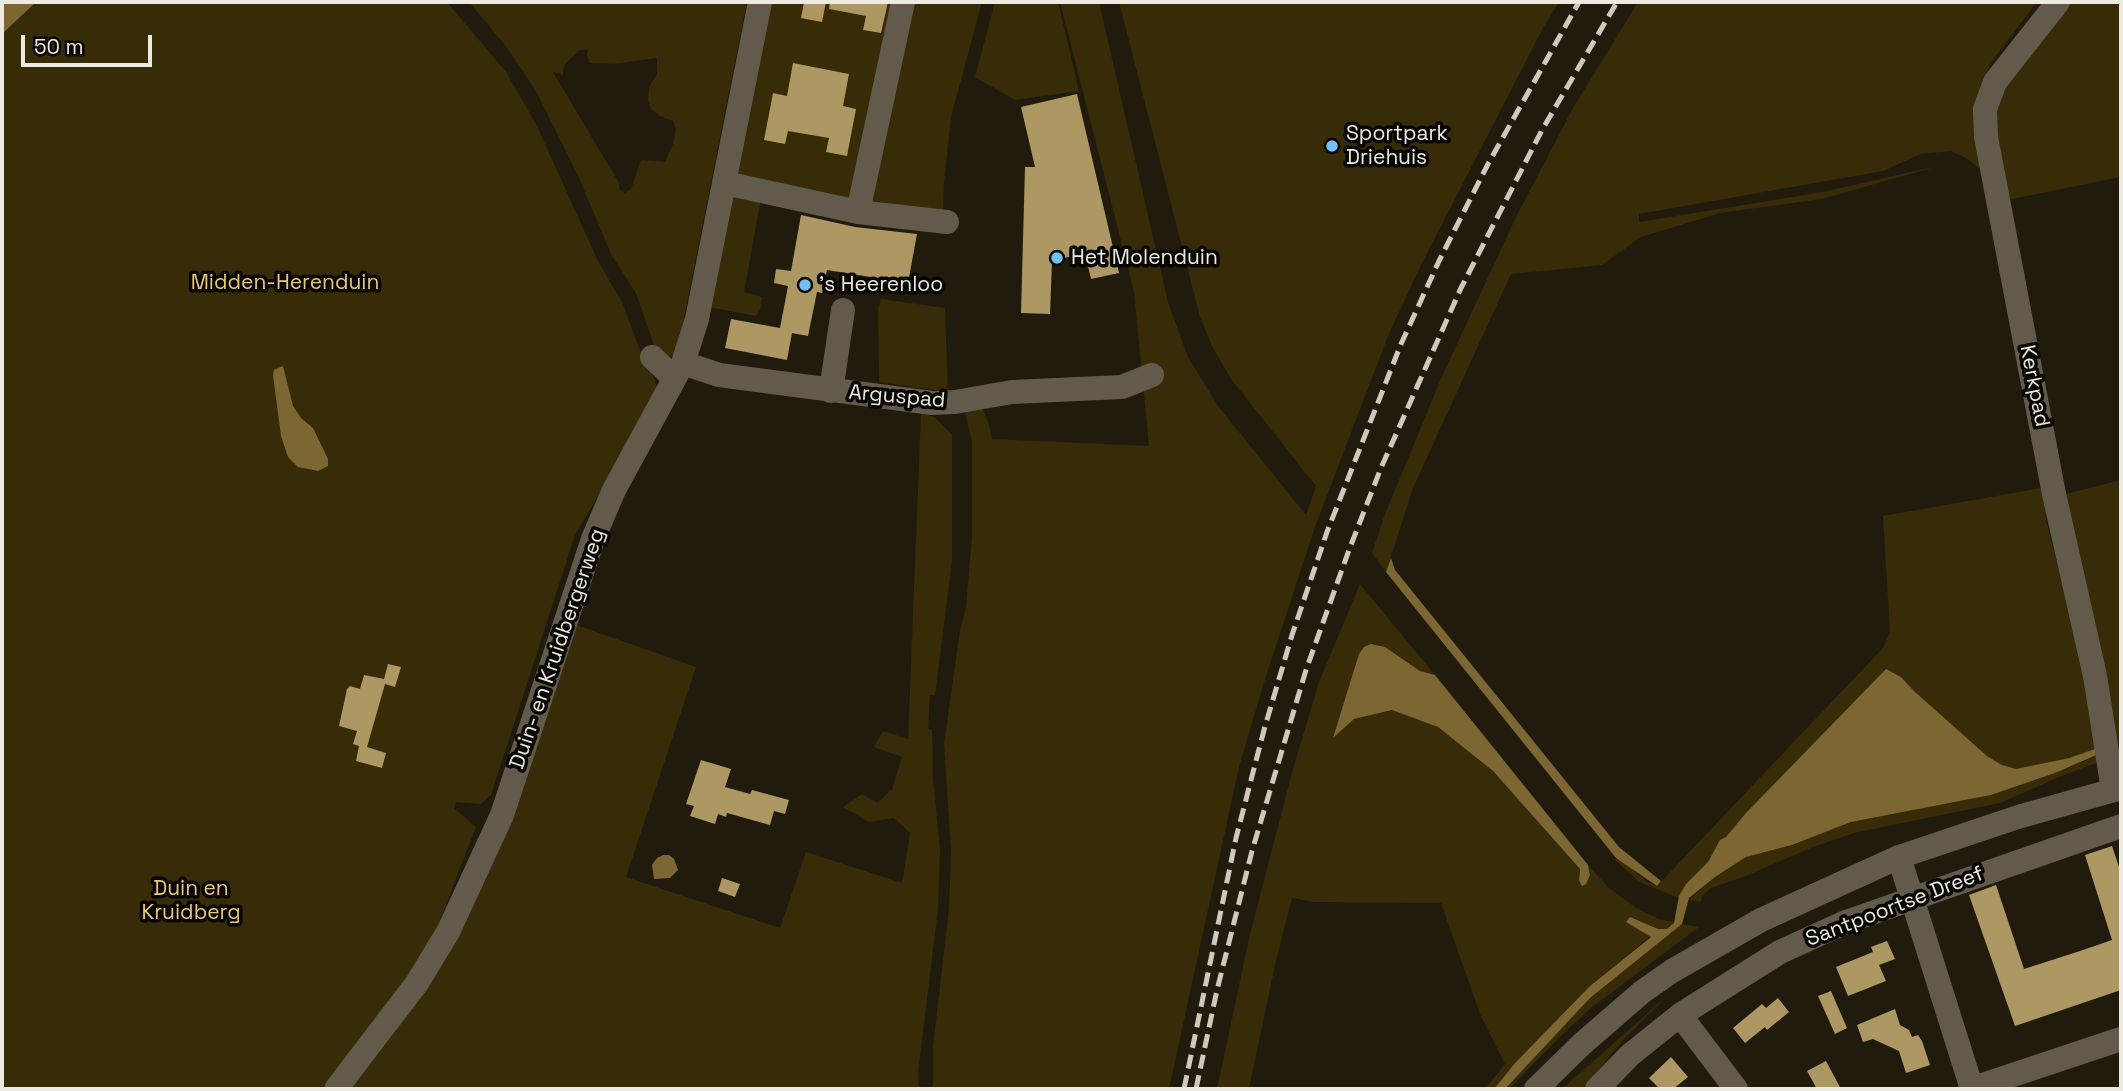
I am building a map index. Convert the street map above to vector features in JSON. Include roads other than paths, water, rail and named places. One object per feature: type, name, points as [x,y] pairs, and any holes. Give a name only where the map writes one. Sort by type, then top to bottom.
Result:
[{"type":"street","name":"Duin- en Kruidbergerweg","points":[[336,1089],[442,946],[502,816],[593,539],[614,490],[679,370],[697,319],[760,2]]},
{"type":"street","points":[[858,212],[903,2]]},
{"type":"street","name":"Kerkpad","points":[[2058,2],[1995,82],[1985,109],[1986,137],[2054,494],[2116,781]]},
{"type":"street","points":[[725,183],[858,212],[947,222]]},
{"type":"street","points":[[831,391],[843,310]]},
{"type":"street","points":[[652,357],[679,370]]},
{"type":"street","name":"Arguspad","points":[[679,370],[932,403],[955,402],[1012,392],[1122,387],[1152,375]]},
{"type":"street","name":"Santpoortse Dreef","points":[[1536,1089],[1642,992],[1672,971],[1761,920],[1899,857],[2116,781]]},
{"type":"street","name":"Santpoortse Dreef","points":[[1597,1089],[1630,1055],[1680,1015],[1780,952],[1846,922],[2121,825]]},
{"type":"street","points":[[1899,857],[1972,1089],[2121,1039]]},
{"type":"street","points":[[1680,1015],[1736,1089]]},
{"type":"railway","points":[[1184,1089],[1236,838],[1292,635],[1327,532],[1401,344],[1439,261],[1488,164],[1579,2]]},
{"type":"railway","points":[[1196,1089],[1217,990],[1252,851],[1306,670],[1349,550],[1381,468],[1461,288],[1542,130],[1617,2]]},
{"type":"place","name":"Sportpark Driehuis","points":[[1332,146]]},
{"type":"place","name":"Het Molenduin","points":[[1057,258]]},
{"type":"place","name":"'s Heerenloo","points":[[805,285]]},
{"type":"park label","name":"Midden-Herenduin","points":[[285,283]]},
{"type":"park label","name":"Duin en Kruidberg","points":[[191,901]]}]
